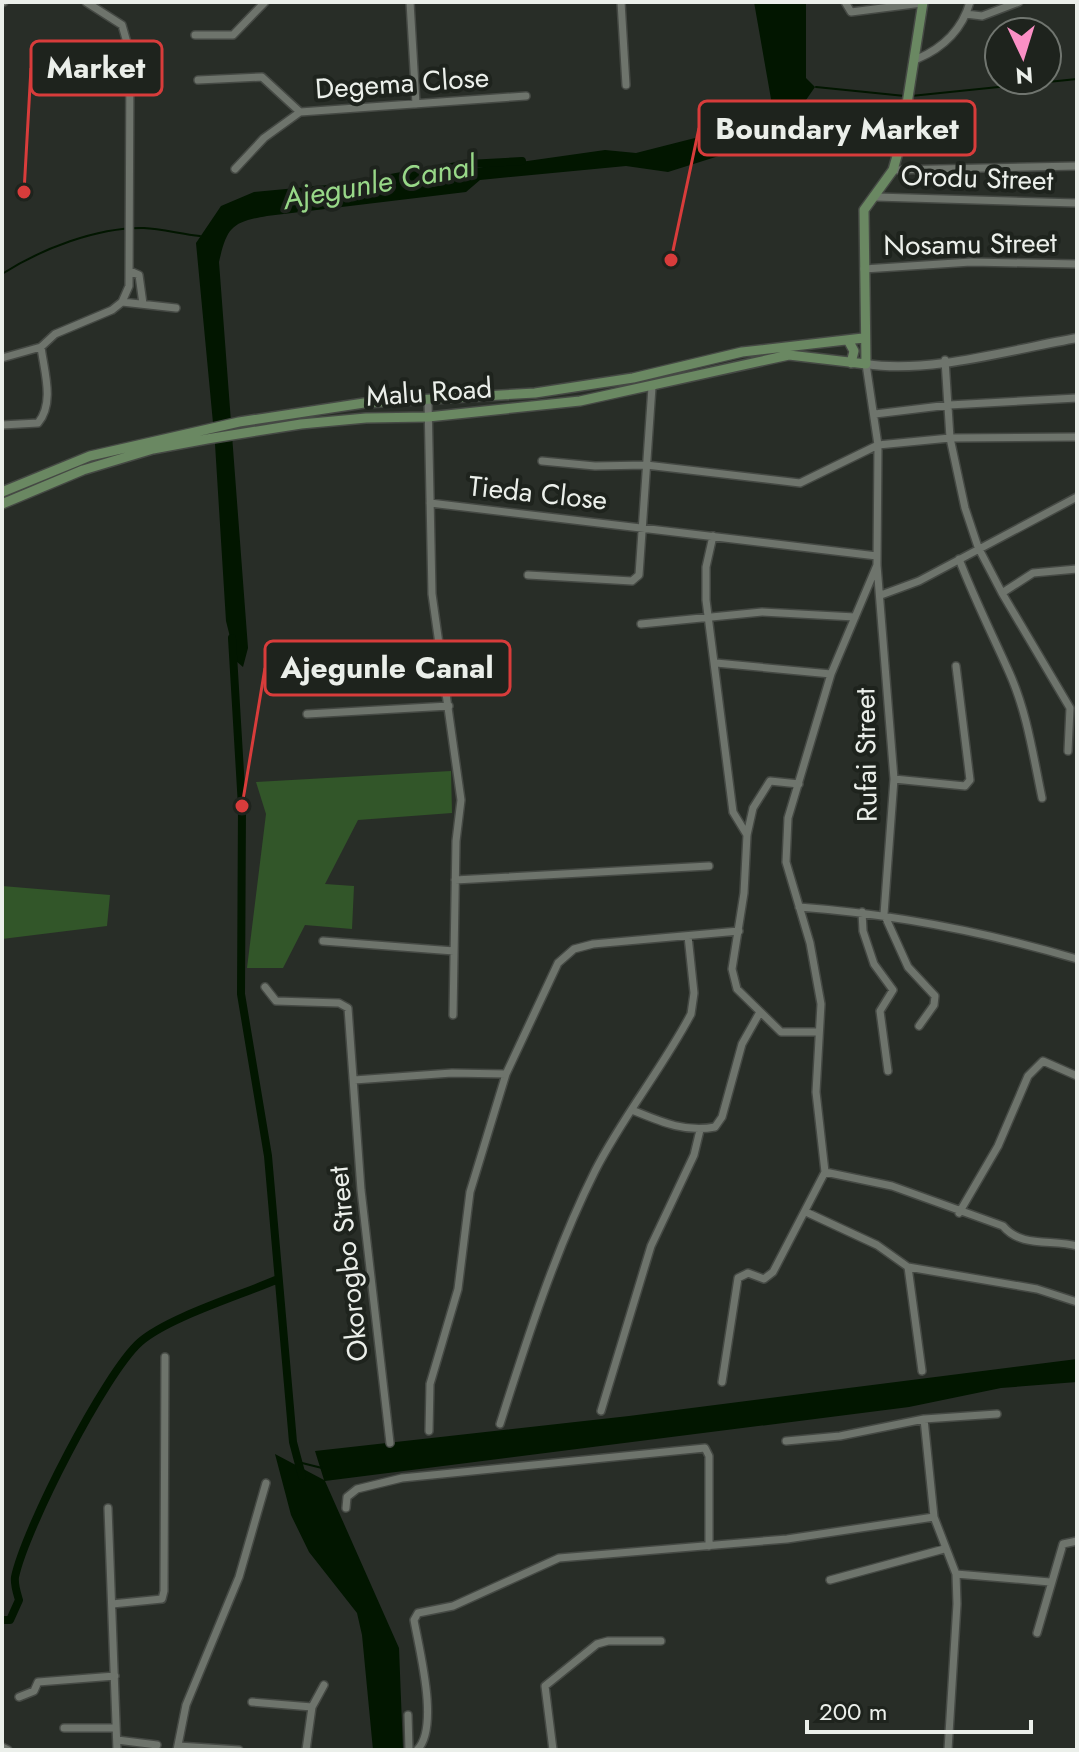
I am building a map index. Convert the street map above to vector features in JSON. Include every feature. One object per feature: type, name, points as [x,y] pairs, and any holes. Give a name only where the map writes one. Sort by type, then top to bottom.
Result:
[{"type":"main road","points":[[870,365],[863,338],[864,210],[893,170],[917,59],[922,3]]},
{"type":"main road","name":"Malu Road","points":[[2,504],[83,470],[239,422],[364,403],[535,393],[633,378],[742,352],[863,338]]},
{"type":"main road","points":[[848,340],[854,351],[851,363]]},
{"type":"main road","name":"Malu Road","points":[[2,492],[90,456],[206,434],[241,434],[366,418],[428,417],[547,406],[634,391],[789,355],[870,365]]},
{"type":"main road","points":[[633,378],[634,391]]},
{"type":"street","points":[[86,2],[122,25],[130,53],[130,271],[129,286],[122,302]]},
{"type":"street","points":[[195,35],[233,35],[265,2]]},
{"type":"street","points":[[410,2],[416,104]]},
{"type":"street","points":[[621,2],[626,85]]},
{"type":"street","points":[[845,2],[851,12],[922,3]]},
{"type":"street","points":[[917,59],[932,53],[952,36],[970,2]]},
{"type":"street","points":[[966,14],[982,16],[1019,2]]},
{"type":"street","name":"Degema Close","points":[[198,80],[262,77],[300,112],[526,96]]},
{"type":"street","points":[[235,169],[264,138],[300,112]]},
{"type":"street","points":[[893,170],[1077,166]]},
{"type":"street","name":"Orodu Street","points":[[876,197],[1077,203]]},
{"type":"street","name":"Nosamu Street","points":[[864,269],[971,262],[1077,264]]},
{"type":"street","points":[[130,271],[139,275],[143,304]]},
{"type":"street","points":[[2,358],[41,347],[55,334],[122,302],[176,308]]},
{"type":"street","points":[[870,365],[893,367],[1077,338]]},
{"type":"street","points":[[2,425],[38,423],[46,415],[48,405],[41,347]]},
{"type":"street","points":[[945,360],[950,438],[965,508],[978,547],[1002,593],[1070,708],[1068,751]]},
{"type":"street","name":"Rufai Street","points":[[870,365],[878,445],[877,565],[894,779],[884,914]]},
{"type":"street","points":[[528,575],[632,581],[640,569],[652,387]]},
{"type":"street","points":[[875,414],[949,405],[1077,398]]},
{"type":"street","points":[[428,400],[432,594],[461,800],[455,880],[453,1015]]},
{"type":"street","points":[[542,461],[595,466],[646,465],[800,483],[878,445],[950,438],[1077,437]]},
{"type":"street","points":[[881,595],[919,581],[1077,497]]},
{"type":"street","name":"Tieda Close","points":[[430,503],[877,556]]},
{"type":"street","points":[[713,536],[705,584],[733,812],[747,835]]},
{"type":"street","points":[[959,559],[1024,715],[1042,798]]},
{"type":"street","points":[[722,1382],[738,1278],[748,1273],[769,1277],[825,1172],[816,1092],[821,1004],[818,977],[790,881],[786,843],[788,818],[831,674],[877,565]]},
{"type":"street","points":[[1002,593],[1033,573],[1077,569]]},
{"type":"street","points":[[641,624],[762,612],[855,617]]},
{"type":"street","points":[[716,663],[831,674]]},
{"type":"street","points":[[894,779],[965,786],[970,780],[956,666]]},
{"type":"street","points":[[307,714],[449,706]]},
{"type":"street","points":[[799,784],[774,779],[767,783],[753,808],[747,835],[733,982],[781,1032],[819,1032]]},
{"type":"street","points":[[455,880],[709,866]]},
{"type":"street","points":[[799,907],[884,914],[1018,941],[1077,959]]},
{"type":"street","points":[[862,912],[863,931],[874,964],[893,990],[880,1011],[888,1071]]},
{"type":"street","points":[[884,914],[908,967],[935,996],[934,1005],[919,1026]]},
{"type":"street","points":[[429,1431],[430,1384],[458,1289],[470,1192],[506,1074],[558,963],[574,949],[739,931]]},
{"type":"street","points":[[500,1424],[553,1267],[594,1173],[622,1121],[632,1110],[691,1014],[694,993],[688,936]]},
{"type":"street","points":[[323,941],[454,951]]},
{"type":"street","name":"Okorogbo Street","points":[[265,987],[281,1002],[345,1003],[348,1008],[361,1190],[390,1443]]},
{"type":"street","points":[[632,1110],[671,1126],[700,1130],[720,1123],[742,1044],[760,1012]]},
{"type":"street","points":[[959,1213],[998,1146],[1028,1076],[1043,1061],[1077,1076]]},
{"type":"street","points":[[354,1080],[452,1073],[506,1074]]},
{"type":"street","points":[[601,1411],[651,1246],[694,1155],[700,1130]]},
{"type":"street","points":[[825,1172],[892,1186],[959,1213],[1003,1226],[1009,1234],[1024,1240],[1077,1246]]},
{"type":"street","points":[[806,1212],[877,1245],[908,1267],[1037,1289],[1077,1302]]},
{"type":"street","points":[[908,1267],[922,1371]]},
{"type":"street","points":[[112,1604],[151,1602],[162,1599],[164,1591],[165,1357]]},
{"type":"street","points":[[786,1441],[840,1436],[924,1419],[997,1414]]},
{"type":"street","points":[[924,1419],[934,1517],[956,1574],[948,1750]]},
{"type":"street","points":[[346,1508],[347,1497],[357,1489],[402,1478],[705,1448],[709,1456],[709,1546]]},
{"type":"street","points":[[239,1750],[178,1748],[186,1705],[239,1577],[266,1483]]},
{"type":"street","points":[[108,1508],[117,1750]]},
{"type":"street","points":[[417,1750],[426,1738],[426,1691],[416,1614],[453,1606],[559,1558],[787,1539],[934,1517]]},
{"type":"street","points":[[1037,1633],[1050,1582],[1065,1541],[1077,1541]]},
{"type":"street","points":[[830,1580],[944,1549]]},
{"type":"street","points":[[956,1574],[1050,1582]]},
{"type":"street","points":[[553,1750],[545,1686],[549,1679],[565,1673],[597,1644],[608,1641],[661,1641]]},
{"type":"street","points":[[19,1697],[34,1691],[38,1682],[115,1676]]},
{"type":"street","points":[[306,1750],[312,1707],[324,1685]]},
{"type":"street","points":[[252,1702],[312,1707]]},
{"type":"street","points":[[408,1715],[409,1750]]},
{"type":"street","points":[[64,1728],[116,1728]]},
{"type":"street","points":[[117,1740],[157,1745]]},
{"type":"street","points":[[2,1747],[8,1750]]},
{"type":"green space","points":[[451,771],[452,813],[358,820],[325,884],[354,886],[352,929],[305,925],[283,968],[247,968],[266,814],[256,782]]},
{"type":"green space","points":[[2,886],[110,895],[107,926],[2,939]]},
{"type":"water","points":[[754,2],[806,2],[806,78],[815,87],[806,100],[806,125],[791,132],[783,145],[741,149],[668,172],[626,166],[480,180],[466,192],[255,218],[239,224],[228,234],[219,262],[248,648],[243,667],[236,661],[226,621],[215,444],[196,243],[221,206],[254,192],[413,177],[605,150],[636,153],[750,124],[766,113],[771,99]]},
{"type":"water","points":[[1077,1359],[1077,1382],[1001,1388],[909,1407],[325,1481],[399,1648],[403,1750],[373,1750],[362,1635],[357,1613],[309,1552],[291,1515],[275,1454],[324,1480],[315,1451],[629,1416]]},
{"type":"waterway","points":[[911,96],[1077,79]]},
{"type":"waterway","points":[[816,87],[905,96]]},
{"type":"waterway","name":"Ajegunle Canal","points":[[369,182],[468,164],[522,161]]},
{"type":"waterway","points":[[2,274],[52,248],[107,231],[144,228],[200,236]]},
{"type":"waterway","name":"Ajegunle Canal","points":[[232,638],[242,806],[241,994],[268,1156],[293,1442],[302,1476]]},
{"type":"waterway","points":[[2,1620],[10,1620],[19,1600],[15,1577],[50,1490],[88,1417],[125,1359],[140,1342],[169,1324],[278,1279]]},
{"type":"waterway","points":[[298,1462],[322,1468]]},
{"type":"place","name":"Market","points":[[24,192]]},
{"type":"place","name":"Boundary Market","points":[[671,260]]},
{"type":"place","name":"Ajegunle Canal","points":[[242,806]]}]
